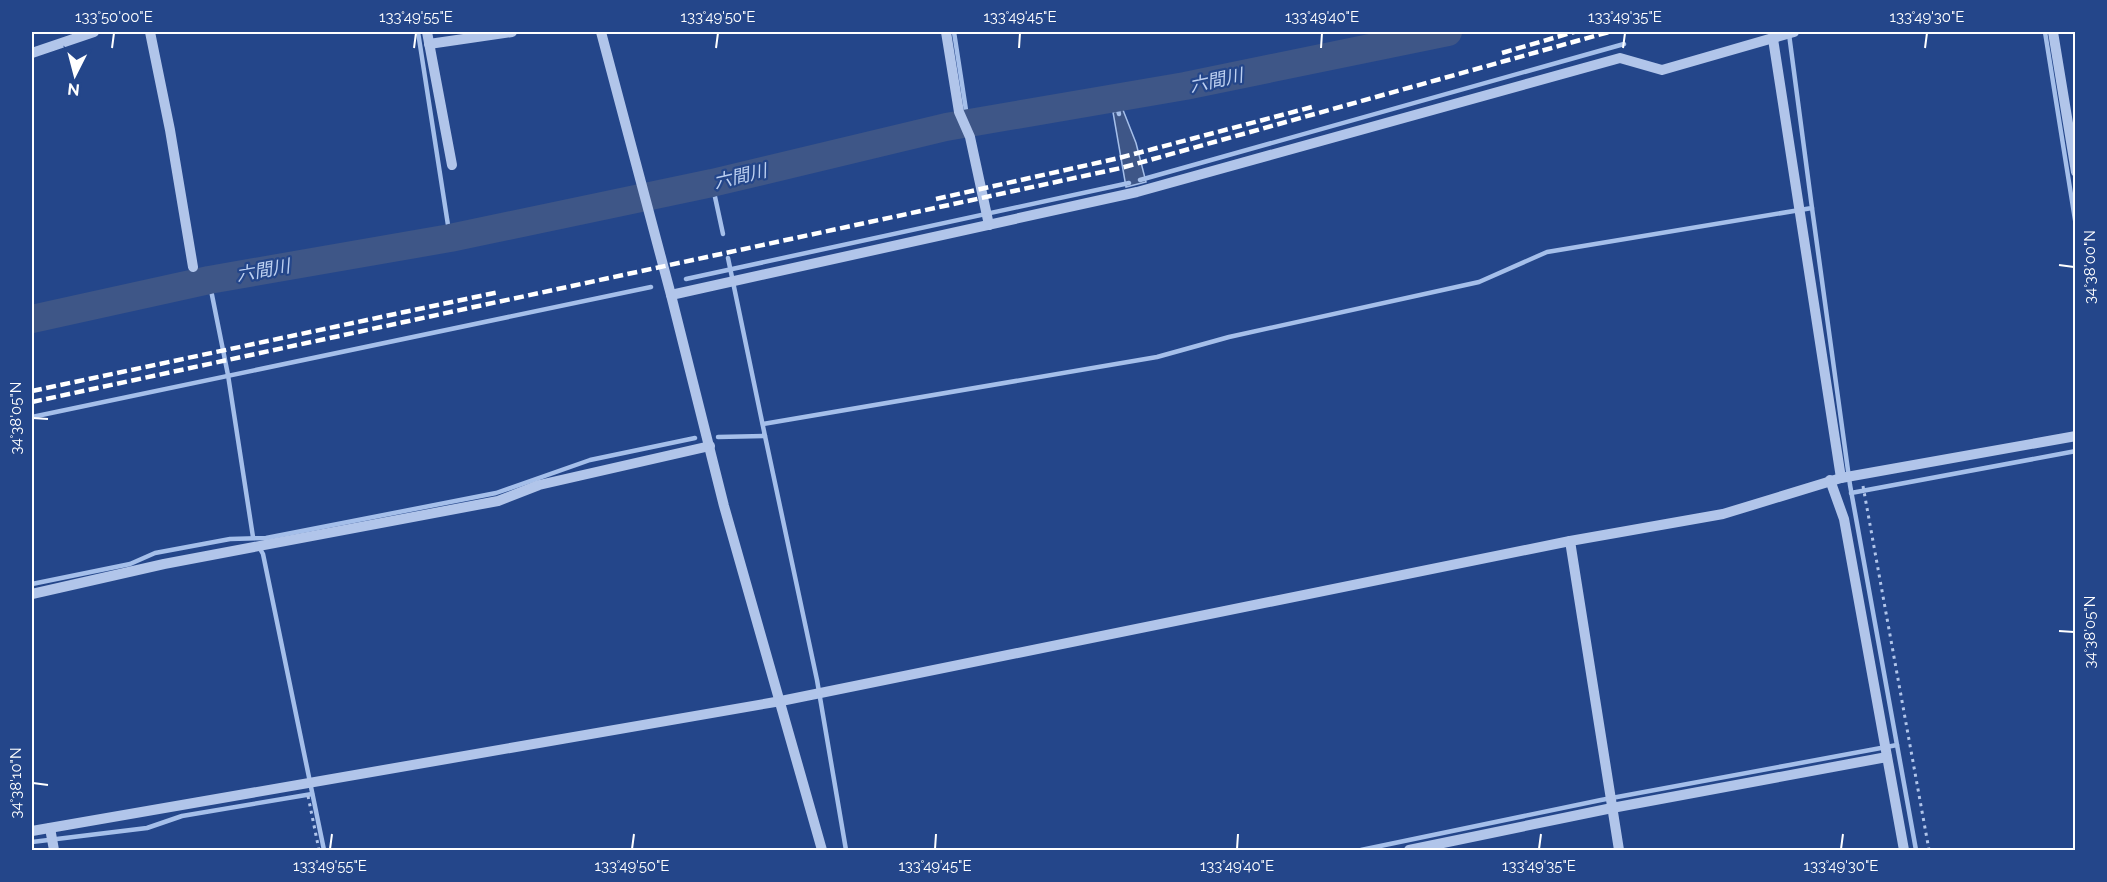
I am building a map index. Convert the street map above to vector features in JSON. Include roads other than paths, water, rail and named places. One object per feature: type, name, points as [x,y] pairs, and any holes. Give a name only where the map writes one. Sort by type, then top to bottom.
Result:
[{"type":"street","points":[[32,52],[94,32]]},
{"type":"street","points":[[150,32],[170,130],[193,267]]},
{"type":"street","points":[[427,32],[452,165]]},
{"type":"street","points":[[429,44],[512,32]]},
{"type":"street","points":[[601,32],[671,295],[724,507],[822,850]]},
{"type":"street","points":[[946,32],[959,112],[970,137],[988,217]]},
{"type":"street","points":[[671,295],[988,217],[1209,174],[1620,58],[1662,70],[1794,32]]},
{"type":"street","points":[[2053,32],[2076,172]]},
{"type":"street","points":[[1775,39],[1844,519],[1904,850]]},
{"type":"street","points":[[32,831],[52,839],[310,782],[781,701],[1570,541],[1724,514],[1838,478],[1861,480],[2076,436]]},
{"type":"street","points":[[32,594],[259,546],[498,501],[539,485],[710,446]]},
{"type":"street","points":[[1570,541],[1619,850]]},
{"type":"street","points":[[1409,850],[1611,802],[1886,750]]},
{"type":"water","points":[[1123,110],[1136,143],[1146,182],[1126,187],[1113,112]]},
{"type":"waterway","points":[[418,32],[450,238]]},
{"type":"waterway","points":[[954,32],[968,123]]},
{"type":"waterway","name":"六間川","points":[[32,319],[209,280],[450,238],[712,183],[946,127],[1185,86],[1448,32]]},
{"type":"waterway","points":[[2045,32],[2076,226]]},
{"type":"waterway","points":[[763,424],[1157,357],[1229,337],[1479,282],[1547,252],[1812,208],[1789,34]]},
{"type":"waterway","points":[[1140,180],[1624,44]]},
{"type":"waterway","points":[[1115,98],[1119,114]]},
{"type":"waterway","points":[[712,183],[723,234]]},
{"type":"waterway","points":[[686,279],[1129,183]]},
{"type":"waterway","points":[[1812,208],[1850,485],[1916,850]]},
{"type":"waterway","points":[[718,437],[765,436],[728,258]]},
{"type":"waterway","points":[[209,280],[228,375],[253,537]]},
{"type":"waterway","points":[[32,417],[651,287]]},
{"type":"waterway","points":[[765,436],[817,680],[846,850]]},
{"type":"waterway","points":[[32,584],[130,564],[155,553],[230,539],[266,538],[496,493],[590,460],[695,438]]},
{"type":"waterway","points":[[1851,493],[2076,451]]},
{"type":"waterway","points":[[259,547],[263,554],[324,850]]},
{"type":"waterway","points":[[1361,850],[1601,800],[1897,745]]},
{"type":"waterway","points":[[32,842],[147,828],[182,816],[312,794]]},
{"type":"railway","points":[[1502,53],[1574,32]]},
{"type":"railway","points":[[32,402],[1121,168],[1609,32]]},
{"type":"railway","points":[[936,199],[1119,158],[1312,107]]},
{"type":"railway","points":[[32,391],[499,292]]}]
